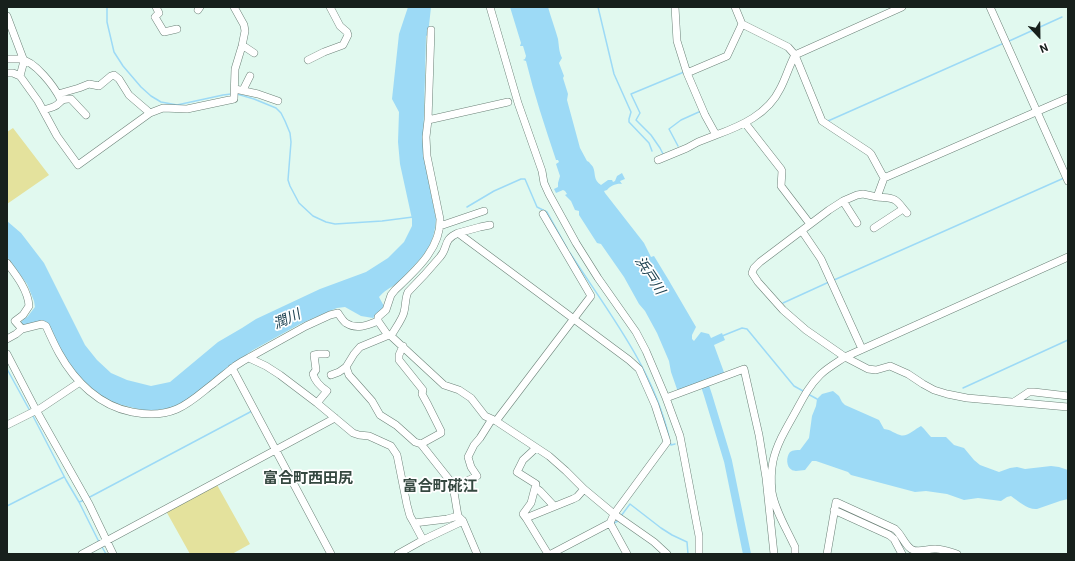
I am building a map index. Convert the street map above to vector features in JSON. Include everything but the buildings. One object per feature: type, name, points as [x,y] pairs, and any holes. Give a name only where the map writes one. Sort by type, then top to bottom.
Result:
[{"type":"street","points":[[156,7],[159,13],[155,17],[164,32],[176,29]]},
{"type":"street","points":[[7,73],[13,73],[20,76],[43,110],[57,136],[78,164],[150,113],[163,108],[187,109],[234,99],[234,69],[242,46],[245,31],[244,25],[234,7]]},
{"type":"street","points":[[308,60],[343,45],[346,39],[347,34],[340,26],[330,7]]},
{"type":"street","points":[[490,7],[518,103],[542,171],[544,183],[576,243],[598,278],[636,332],[646,351],[666,398],[681,443],[699,536],[699,554]]},
{"type":"street","points":[[675,7],[678,41],[687,73],[705,115],[716,135]]},
{"type":"street","points":[[734,7],[742,24],[788,47],[795,55],[822,121],[869,152],[884,178]]},
{"type":"street","points":[[658,160],[731,130],[745,123],[764,110],[780,91],[795,55],[902,7]]},
{"type":"street","points":[[990,7],[1067,179]]},
{"type":"street","points":[[7,16],[24,60],[20,76]]},
{"type":"street","points":[[687,73],[728,56],[742,24]]},
{"type":"street","points":[[431,30],[428,120],[426,137],[427,156],[440,226],[432,250],[391,295],[386,310],[378,317],[378,322],[389,335],[403,346],[444,385],[459,390],[471,398],[485,416],[494,420],[549,456],[566,470],[584,489],[614,514],[654,542],[667,554]]},
{"type":"street","points":[[242,46],[250,49],[254,53]]},
{"type":"street","points":[[7,59],[24,60],[40,70],[60,97],[71,99],[86,114]]},
{"type":"street","points":[[43,110],[54,107],[60,97],[89,84],[99,86],[114,75],[129,95],[150,113]]},
{"type":"street","points":[[243,90],[250,76]]},
{"type":"street","points":[[235,92],[243,90],[273,98],[278,101]]},
{"type":"street","points":[[877,197],[884,178],[1068,98]]},
{"type":"street","points":[[428,120],[508,102]]},
{"type":"street","points":[[745,123],[781,169],[781,186],[810,224]]},
{"type":"street","points":[[874,228],[905,211],[894,199],[857,194],[843,201],[810,224],[760,262],[754,268],[752,273],[782,310],[806,330],[845,357],[868,369],[876,370],[890,366],[899,369],[934,390],[967,398],[1068,407]]},
{"type":"street","points":[[843,201],[857,223]]},
{"type":"street","points":[[440,226],[484,211]]},
{"type":"street","points":[[454,487],[477,476],[471,467],[468,457],[474,445],[591,296],[543,214]]},
{"type":"street","points":[[331,375],[346,367],[360,347],[389,335],[402,318],[408,292],[442,256],[448,239],[451,236],[490,225]]},
{"type":"street","points":[[802,231],[821,259],[862,349]]},
{"type":"street","points":[[458,233],[639,369],[655,405],[667,442],[614,514],[610,523],[550,554],[523,514],[532,503],[536,488]]},
{"type":"street","points":[[795,554],[793,543],[779,516],[774,502],[771,472],[774,454],[780,440],[810,387],[823,372],[845,357],[862,349],[1068,257]]},
{"type":"street","points":[[7,263],[29,298],[29,306],[23,315],[15,321],[22,329]]},
{"type":"street","points":[[7,339],[22,329],[42,324],[46,326],[66,364],[80,382],[103,402],[122,410],[140,414],[156,414],[172,411],[189,403],[232,368],[306,326],[330,315],[338,313],[348,325],[363,327],[378,322]]},
{"type":"street","points":[[403,346],[399,355],[399,360],[423,390],[422,394],[441,431],[441,433],[421,444]]},
{"type":"street","points":[[7,354],[36,410],[85,496],[105,541],[113,554]]},
{"type":"street","points":[[317,403],[328,391],[314,380],[313,374],[316,370],[314,355],[326,354]]},
{"type":"street","points":[[250,357],[289,382],[353,433],[369,436],[391,446],[397,455],[410,516],[423,540]]},
{"type":"street","points":[[346,367],[349,375],[372,401],[380,415],[396,425],[415,442],[421,444],[454,487],[460,518],[477,554]]},
{"type":"street","points":[[232,368],[331,554]]},
{"type":"street","points":[[666,398],[744,369],[759,435],[766,478],[774,554]]},
{"type":"street","points":[[7,425],[36,410],[80,382]]},
{"type":"street","points":[[1014,402],[1029,392],[1068,396]]},
{"type":"street","points":[[82,554],[335,418]]},
{"type":"street","points":[[536,448],[523,460],[517,472],[536,484],[536,488],[554,506]]},
{"type":"street","points":[[526,518],[573,499],[584,489]]},
{"type":"street","points":[[827,554],[836,502],[896,529],[907,545],[916,551],[935,548],[957,554]]},
{"type":"street","points":[[834,510],[889,535],[894,539],[902,554]]},
{"type":"street","points":[[414,523],[460,518]]},
{"type":"street","points":[[398,554],[460,518]]},
{"type":"street","points":[[610,523],[627,554]]},
{"type":"shaded area","points":[[13,128],[49,175],[7,204],[7,132]]},
{"type":"shaded area","points":[[216,483],[250,544],[232,554],[190,554],[166,511]]},
{"type":"water","name":"潤川","points":[[408,7],[431,7],[428,35],[426,36],[423,153],[436,219],[435,228],[429,247],[421,258],[396,284],[379,297],[385,308],[373,318],[361,316],[345,307],[337,308],[300,324],[253,350],[177,407],[150,411],[114,403],[101,396],[77,376],[47,325],[23,327],[21,322],[35,307],[27,284],[7,257],[7,221],[21,233],[44,263],[85,345],[97,360],[111,373],[127,380],[151,386],[170,382],[218,342],[256,319],[320,289],[366,272],[388,258],[404,242],[412,226],[412,219],[400,164],[398,142],[399,112],[392,99],[399,34]]},
{"type":"water","points":[[510,7],[548,7],[558,39],[562,58],[559,63],[564,76],[563,78],[568,94],[567,100],[580,148],[587,161],[593,167],[596,179],[601,185],[608,180],[612,180],[613,182],[615,181],[617,176],[622,173],[625,179],[620,181],[622,184],[612,186],[604,191],[605,193],[644,243],[651,257],[654,256],[668,279],[696,327],[692,335],[692,339],[694,341],[701,332],[709,334],[711,338],[722,333],[725,340],[714,345],[725,375],[678,392],[669,361],[657,333],[645,311],[601,244],[597,243],[579,215],[579,211],[575,210],[571,201],[565,195],[567,194],[565,191],[563,190],[556,193],[554,189],[558,187],[560,176],[556,164],[559,162],[556,160],[526,61],[523,60],[526,56],[523,46],[520,46],[521,43]]},
{"type":"water","points":[[833,391],[839,396],[845,405],[879,420],[884,429],[902,436],[921,426],[931,437],[946,437],[954,445],[964,448],[980,465],[999,472],[1017,467],[1025,469],[1051,466],[1068,470],[1068,499],[1034,509],[1023,505],[1011,496],[1001,501],[978,498],[964,500],[947,494],[926,491],[915,492],[851,475],[848,472],[816,461],[812,461],[805,470],[793,471],[790,469],[787,462],[790,452],[800,450],[809,438],[812,416],[817,399],[822,394]]},
{"type":"waterway","points":[[107,7],[107,22],[114,52],[123,66],[151,96],[161,102],[177,105],[231,94]]},
{"type":"waterway","points":[[598,7],[614,74],[631,112],[629,122],[649,143],[652,151]]},
{"type":"waterway","points":[[1007,42],[1062,17]]},
{"type":"waterway","points":[[828,121],[1004,43]]},
{"type":"waterway","points":[[663,154],[651,135],[636,120],[640,113],[631,94],[684,72]]},
{"type":"waterway","points":[[237,94],[276,108],[281,113],[290,133],[291,142],[288,180],[299,203],[313,216],[335,224],[382,221],[413,217]]},
{"type":"waterway","points":[[678,146],[669,129],[681,120],[701,111]]},
{"type":"waterway","points":[[834,280],[1064,178]]},
{"type":"waterway","points":[[467,207],[494,191],[521,179],[525,179],[537,207],[547,212],[567,248]]},
{"type":"waterway","points":[[570,253],[614,319],[641,364],[662,412],[669,437]]},
{"type":"waterway","points":[[783,303],[829,282]]},
{"type":"waterway","points":[[722,336],[742,328],[747,329],[794,386],[803,391]]},
{"type":"waterway","points":[[963,388],[1068,340]]},
{"type":"waterway","points":[[7,369],[30,411]]},
{"type":"waterway","name":"浜戸川","points":[[702,377],[728,461],[747,554]]},
{"type":"waterway","points":[[808,394],[817,399]]},
{"type":"waterway","points":[[88,498],[252,411]]},
{"type":"waterway","points":[[33,416],[79,502],[85,500]]},
{"type":"waterway","points":[[670,441],[671,445],[675,444]]},
{"type":"waterway","points":[[7,506],[64,477]]},
{"type":"waterway","points":[[79,502],[99,542]]},
{"type":"waterway","points":[[621,516],[630,504],[661,528],[687,542],[688,554]]},
{"type":"waterway","points":[[612,524],[618,521]]},
{"type":"waterway","points":[[102,547],[106,554]]},
{"type":"district","name":"富合町西田尻","points":[[308,479]]},
{"type":"district","name":"富合町硴江","points":[[440,487]]}]
